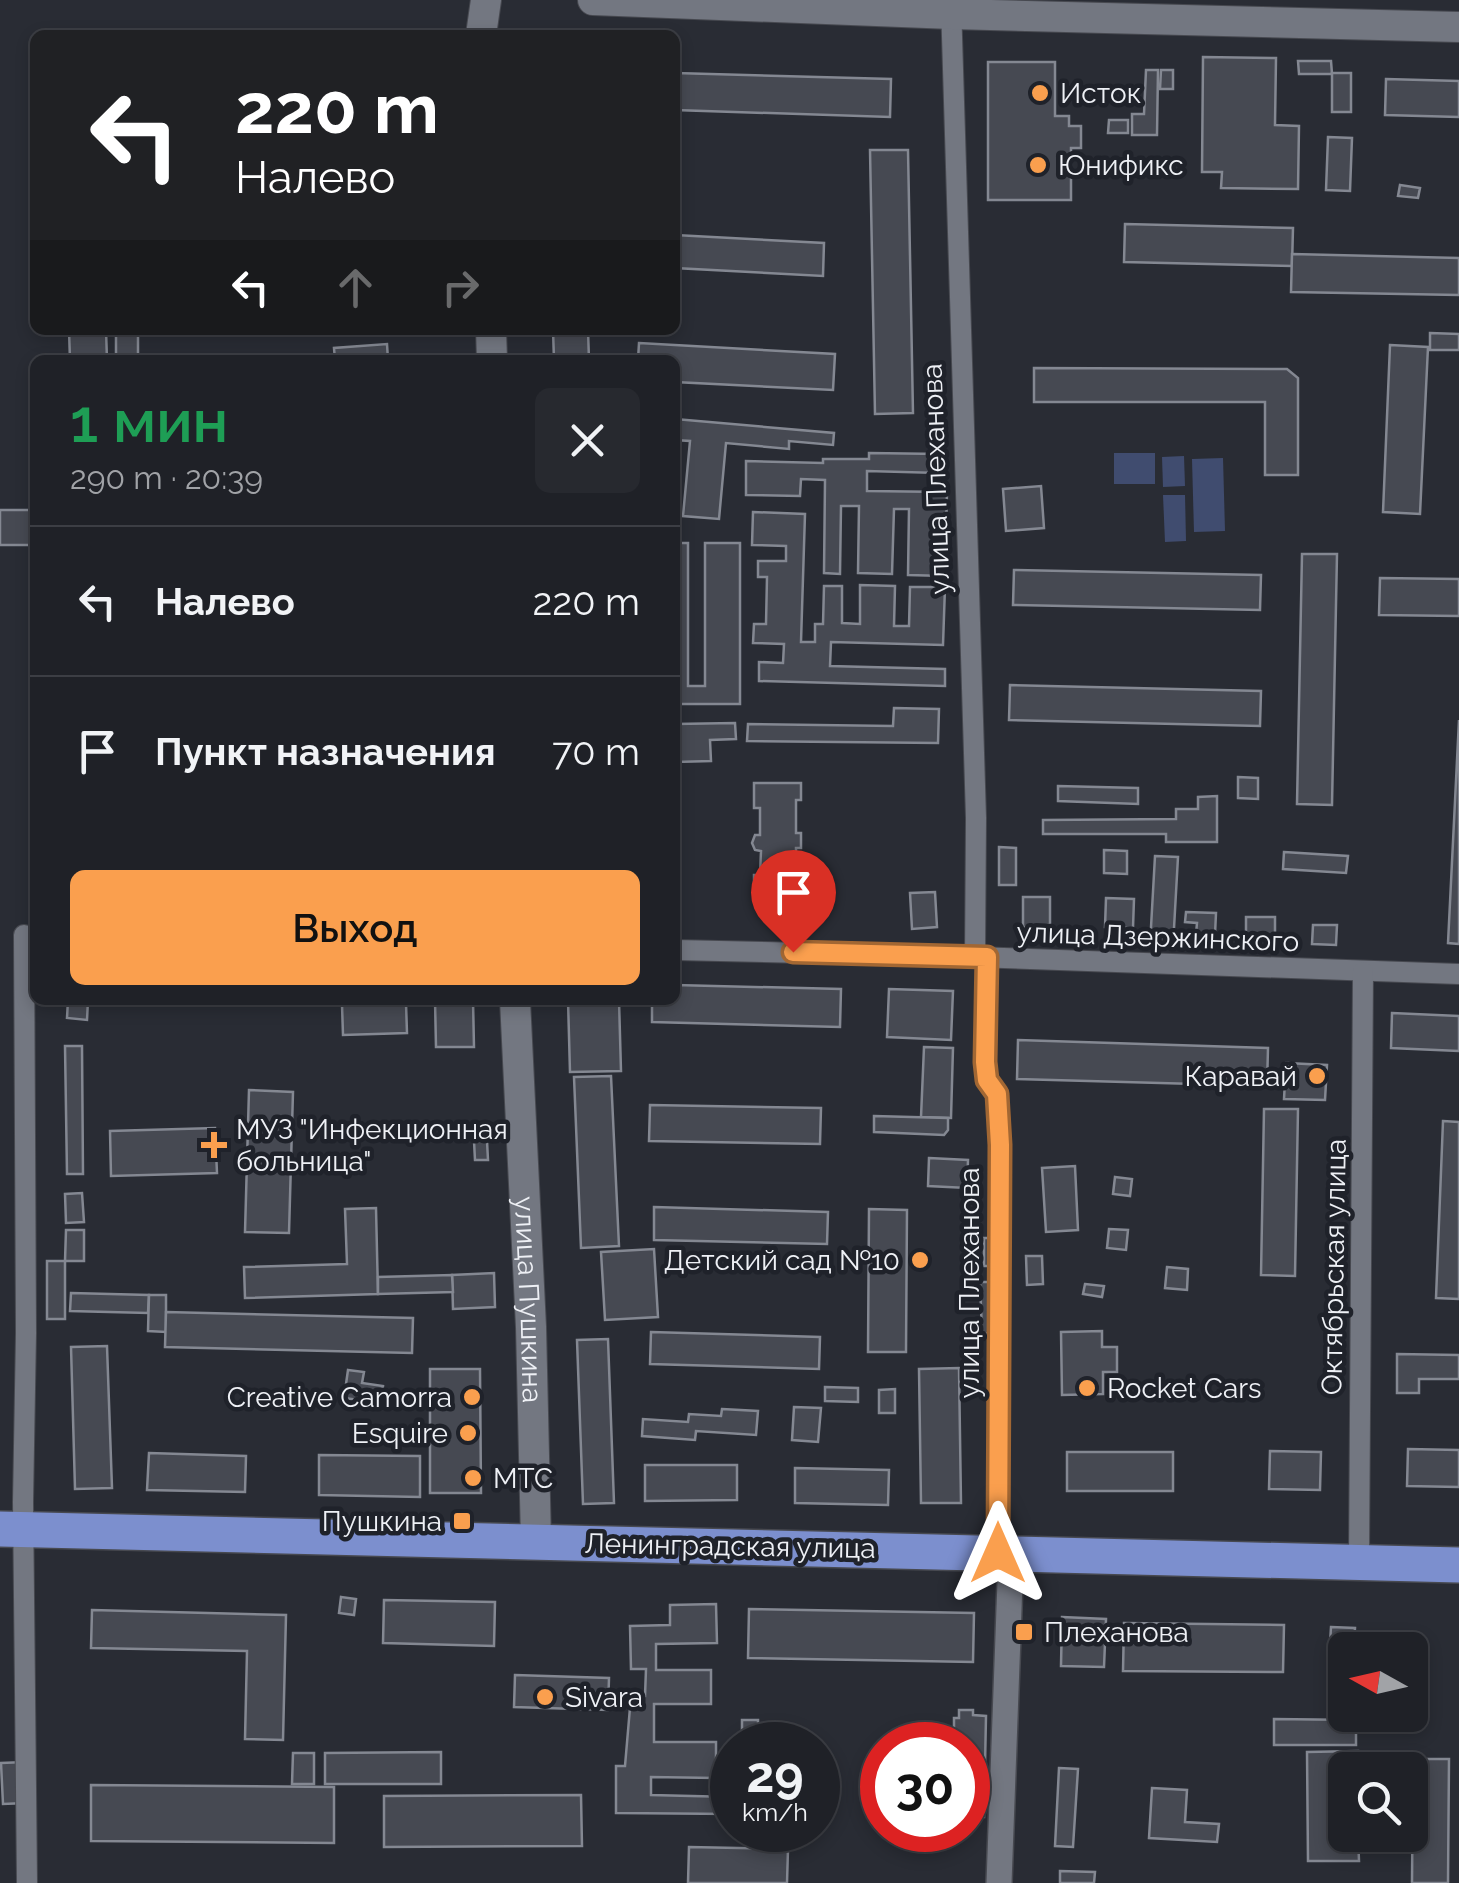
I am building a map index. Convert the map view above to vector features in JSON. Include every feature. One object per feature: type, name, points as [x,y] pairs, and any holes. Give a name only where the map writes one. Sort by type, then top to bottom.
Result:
[{"type":"highway","name":"Ленинградская улица","points":[[11,1530],[1459,1565]]},
{"type":"main road","points":[[482,30],[486,0]]},
{"type":"main road","points":[[593,0],[1361,12],[1459,27]]},
{"type":"main road","name":"улица Пушкина","points":[[515,1005],[531,1326],[536,1541]]},
{"type":"street","name":"улица Плеханова","points":[[951,7],[985,1062],[987,1080],[997,1094],[1000,1145],[1005,1554],[1000,1883]]},
{"type":"street","points":[[0,934],[29,935],[26,1334],[11,1530],[27,1883]]},
{"type":"street","name":"улица Дзержинского","points":[[680,950],[1459,974]]},
{"type":"street","name":"Октябрьская улица","points":[[1359,1562],[1363,972]]},
{"type":"shaded area","points":[[1114,453],[1155,453],[1155,484],[1114,484]]},
{"type":"shaded area","points":[[1184,456],[1185,486],[1163,487],[1162,457]]},
{"type":"shaded area","points":[[1223,458],[1225,531],[1194,532],[1192,459]]},
{"type":"shaded area","points":[[1163,495],[1185,495],[1186,541],[1165,542]]},
{"type":"building","points":[[1203,57],[1276,58],[1275,125],[1299,126],[1298,189],[1221,188],[1222,172],[1202,172]]},
{"type":"building","points":[[1298,61],[1331,61],[1332,74],[1299,74]]},
{"type":"building","points":[[988,62],[1055,62],[1055,116],[1069,116],[1069,126],[1081,126],[1081,148],[1071,148],[1071,200],[988,200]]},
{"type":"building","points":[[1146,70],[1158,70],[1157,135],[1132,135],[1132,114],[1144,114]]},
{"type":"building","points":[[1161,70],[1173,70],[1173,89],[1160,89]]},
{"type":"building","points":[[680,73],[891,79],[890,117],[680,110]]},
{"type":"building","points":[[1332,73],[1351,73],[1351,112],[1332,112]]},
{"type":"building","points":[[1386,79],[1459,81],[1459,117],[1385,115]]},
{"type":"building","points":[[1109,120],[1128,120],[1128,133],[1108,133]]},
{"type":"building","points":[[1328,137],[1352,138],[1350,191],[1326,190]]},
{"type":"building","points":[[870,150],[908,150],[913,413],[875,414]]},
{"type":"building","points":[[1400,185],[1420,188],[1418,198],[1398,196]]},
{"type":"building","points":[[1125,224],[1293,228],[1292,266],[1124,262]]},
{"type":"building","points":[[680,235],[824,243],[823,276],[680,268]]},
{"type":"building","points":[[1292,254],[1459,258],[1459,295],[1291,292]]},
{"type":"building","points":[[1430,333],[1459,334],[1459,350],[1430,350]]},
{"type":"building","points":[[69,335],[106,335],[107,355],[70,355]]},
{"type":"building","points":[[116,335],[138,335],[138,355],[116,355]]},
{"type":"building","points":[[553,335],[588,335],[589,355],[554,355]]},
{"type":"building","points":[[639,343],[835,354],[833,390],[680,382],[680,355],[638,355]]},
{"type":"building","points":[[387,344],[388,355],[335,355],[334,348]]},
{"type":"building","points":[[1390,345],[1428,347],[1420,514],[1383,512]]},
{"type":"building","points":[[1034,368],[1287,369],[1298,378],[1298,475],[1265,475],[1265,402],[1034,402]]},
{"type":"building","points":[[680,419],[834,433],[833,445],[789,441],[789,449],[726,443],[719,519],[683,516],[690,441],[680,440]]},
{"type":"building","points":[[869,453],[940,454],[939,473],[867,471],[867,491],[947,492],[945,576],[908,575],[909,509],[894,509],[892,574],[858,573],[859,506],[841,506],[840,574],[824,573],[825,480],[801,479],[800,496],[746,495],[746,461],[823,463],[823,459],[869,459]]},
{"type":"building","points":[[1041,486],[1044,528],[1006,531],[1003,489]]},
{"type":"building","points":[[0,510],[30,510],[30,545],[0,545]]},
{"type":"building","points":[[753,512],[805,514],[801,642],[815,642],[815,624],[823,624],[824,586],[842,586],[842,623],[860,624],[860,585],[895,586],[894,626],[909,626],[910,587],[945,587],[943,645],[831,642],[830,666],[945,669],[945,686],[759,681],[759,662],[783,663],[784,644],[753,643],[754,624],[766,624],[767,577],[758,577],[758,561],[786,561],[786,546],[752,545]]},
{"type":"building","points":[[680,543],[688,543],[688,686],[705,686],[705,543],[740,543],[740,704],[680,704]]},
{"type":"building","points":[[1302,554],[1337,554],[1332,805],[1297,804]]},
{"type":"building","points":[[1014,570],[1261,575],[1260,610],[1013,605]]},
{"type":"building","points":[[1380,578],[1459,579],[1459,616],[1379,615]]},
{"type":"building","points":[[1010,685],[1261,691],[1260,726],[1009,720]]},
{"type":"building","points":[[894,708],[939,709],[938,743],[747,741],[748,724],[893,726]]},
{"type":"building","points":[[1459,720],[1459,944],[1448,943]]},
{"type":"building","points":[[735,723],[736,739],[710,740],[711,761],[680,762],[680,724]]},
{"type":"building","points":[[1238,777],[1258,778],[1258,799],[1238,798]]},
{"type":"building","points":[[754,783],[801,783],[801,800],[796,800],[796,833],[801,833],[801,848],[796,848],[796,882],[802,882],[802,901],[754,901],[754,875],[760,875],[761,851],[755,850],[752,843],[755,835],[760,835],[760,808],[754,808]]},
{"type":"building","points":[[1058,786],[1138,788],[1138,804],[1058,801]]},
{"type":"building","points":[[1217,796],[1217,842],[1166,842],[1166,834],[1043,834],[1043,820],[1176,819],[1176,809],[1198,809],[1198,797]]},
{"type":"building","points":[[999,847],[1016,848],[1016,885],[999,885]]},
{"type":"building","points":[[1104,850],[1127,851],[1127,874],[1104,873]]},
{"type":"building","points":[[1284,852],[1348,856],[1346,873],[1283,869]]},
{"type":"building","points":[[1155,856],[1178,857],[1173,946],[1150,945]]},
{"type":"building","points":[[935,892],[937,927],[912,929],[910,893]]},
{"type":"building","points":[[1023,897],[1050,897],[1050,927],[1023,927]]},
{"type":"building","points":[[1106,898],[1134,899],[1133,928],[1105,927]]},
{"type":"building","points":[[1186,912],[1216,913],[1215,935],[1196,934],[1197,923],[1185,922]]},
{"type":"building","points":[[1246,917],[1275,917],[1275,937],[1246,937]]},
{"type":"building","points":[[1313,925],[1337,925],[1336,945],[1312,944]]},
{"type":"building","points":[[680,985],[841,989],[840,1027],[652,1022],[652,1005],[680,1005]]},
{"type":"building","points":[[889,989],[953,991],[951,1040],[887,1037]]},
{"type":"building","points":[[68,1005],[88,1005],[87,1020],[67,1018]]},
{"type":"building","points":[[342,1005],[406,1005],[407,1033],[343,1035]]},
{"type":"building","points":[[435,1005],[473,1005],[474,1047],[436,1047]]},
{"type":"building","points":[[568,1005],[619,1005],[621,1071],[570,1072]]},
{"type":"building","points":[[1392,1013],[1459,1016],[1459,1051],[1391,1048]]},
{"type":"building","points":[[1018,1040],[1268,1048],[1267,1086],[1017,1079]]},
{"type":"building","points":[[65,1046],[82,1046],[83,1174],[67,1174]]},
{"type":"building","points":[[924,1047],[953,1048],[951,1118],[921,1117]]},
{"type":"building","points":[[1286,1063],[1327,1065],[1325,1100],[1284,1099]]},
{"type":"building","points":[[611,1076],[619,1246],[581,1248],[574,1077]]},
{"type":"building","points":[[249,1090],[293,1092],[289,1233],[245,1232]]},
{"type":"building","points":[[650,1105],[821,1108],[820,1144],[649,1141]]},
{"type":"building","points":[[1264,1109],[1298,1109],[1295,1276],[1261,1275]]},
{"type":"building","points":[[874,1116],[948,1118],[948,1130],[944,1135],[874,1132]]},
{"type":"building","points":[[1443,1121],[1459,1122],[1459,1299],[1436,1298]]},
{"type":"building","points":[[215,1128],[217,1173],[111,1176],[110,1131]]},
{"type":"building","points":[[474,1141],[487,1141],[488,1160],[475,1160]]},
{"type":"building","points":[[929,1158],[968,1160],[967,1188],[928,1186]]},
{"type":"building","points":[[1075,1166],[1078,1230],[1046,1232],[1042,1168]]},
{"type":"building","points":[[1115,1177],[1132,1179],[1130,1196],[1113,1194]]},
{"type":"building","points":[[82,1193],[84,1222],[66,1223],[65,1194]]},
{"type":"building","points":[[654,1207],[828,1212],[827,1244],[654,1240]]},
{"type":"building","points":[[376,1208],[378,1294],[245,1298],[244,1267],[347,1264],[345,1209]]},
{"type":"building","points":[[869,1209],[907,1210],[906,1352],[868,1352]]},
{"type":"building","points":[[1109,1229],[1128,1230],[1126,1250],[1107,1248]]},
{"type":"building","points":[[66,1230],[84,1230],[84,1261],[65,1261]]},
{"type":"building","points":[[984,1238],[994,1238],[994,1266],[984,1266]]},
{"type":"building","points":[[654,1249],[658,1317],[605,1320],[601,1252]]},
{"type":"building","points":[[1026,1256],[1042,1256],[1043,1284],[1027,1285]]},
{"type":"building","points":[[47,1261],[65,1261],[65,1319],[47,1319]]},
{"type":"building","points":[[1167,1267],[1188,1269],[1187,1290],[1165,1288]]},
{"type":"building","points":[[494,1273],[495,1307],[453,1309],[452,1275]]},
{"type":"building","points":[[452,1275],[453,1292],[378,1294],[378,1277]]},
{"type":"building","points":[[980,1282],[992,1282],[994,1333],[982,1334]]},
{"type":"building","points":[[1085,1284],[1104,1286],[1102,1297],[1083,1294]]},
{"type":"building","points":[[71,1293],[149,1295],[148,1313],[70,1311]]},
{"type":"building","points":[[149,1295],[166,1295],[166,1332],[148,1331]]},
{"type":"building","points":[[166,1312],[413,1318],[412,1353],[165,1347]]},
{"type":"building","points":[[1102,1331],[1102,1347],[1117,1347],[1117,1372],[1103,1372],[1103,1394],[1062,1395],[1061,1332]]},
{"type":"building","points":[[651,1332],[820,1337],[819,1369],[650,1364]]},
{"type":"building","points":[[608,1339],[614,1503],[583,1504],[577,1340]]},
{"type":"building","points":[[107,1346],[112,1488],[75,1489],[71,1347]]},
{"type":"building","points":[[1397,1354],[1459,1355],[1459,1379],[1419,1379],[1419,1393],[1397,1393]]},
{"type":"building","points":[[959,1368],[961,1503],[921,1503],[919,1369]]},
{"type":"building","points":[[430,1369],[480,1369],[481,1493],[430,1493]]},
{"type":"building","points":[[348,1370],[364,1372],[362,1383],[383,1386],[381,1403],[344,1398]]},
{"type":"building","points":[[825,1387],[858,1388],[858,1402],[825,1401]]},
{"type":"building","points":[[895,1389],[895,1413],[879,1413],[879,1390]]},
{"type":"building","points":[[794,1407],[821,1408],[818,1442],[792,1440]]},
{"type":"building","points":[[722,1409],[758,1411],[756,1435],[696,1431],[695,1440],[642,1436],[643,1419],[688,1422],[689,1414],[721,1416]]},
{"type":"building","points":[[1408,1449],[1459,1450],[1459,1487],[1407,1486]]},
{"type":"building","points":[[1270,1451],[1321,1452],[1320,1490],[1269,1489]]},
{"type":"building","points":[[1067,1452],[1173,1452],[1173,1491],[1067,1491]]},
{"type":"building","points":[[149,1453],[246,1456],[245,1492],[147,1490]]},
{"type":"building","points":[[319,1455],[420,1456],[420,1497],[319,1495]]},
{"type":"building","points":[[645,1465],[737,1465],[737,1500],[645,1501]]},
{"type":"building","points":[[795,1468],[889,1470],[888,1505],[795,1503]]},
{"type":"building","points":[[341,1597],[356,1599],[354,1615],[339,1613]]},
{"type":"building","points":[[384,1600],[495,1602],[494,1646],[383,1643]]},
{"type":"building","points":[[716,1604],[717,1643],[656,1644],[656,1670],[711,1670],[711,1704],[654,1704],[654,1742],[710,1742],[710,1778],[651,1777],[651,1795],[710,1796],[710,1814],[616,1813],[616,1766],[625,1766],[631,1696],[645,1696],[646,1669],[631,1669],[630,1626],[670,1625],[670,1605]]},
{"type":"building","points":[[749,1609],[974,1613],[973,1662],[748,1658]]},
{"type":"building","points":[[92,1610],[286,1615],[283,1740],[245,1739],[247,1651],[91,1648]]},
{"type":"building","points":[[1062,1617],[1106,1619],[1104,1667],[1061,1666]]},
{"type":"building","points":[[1124,1623],[1284,1625],[1283,1672],[1123,1671]]},
{"type":"building","points":[[1331,1627],[1355,1628],[1355,1632],[1331,1632]]},
{"type":"building","points":[[515,1675],[609,1678],[608,1710],[514,1707]]},
{"type":"building","points":[[959,1710],[973,1710],[973,1715],[986,1716],[986,1722],[954,1722],[954,1718],[959,1718]]},
{"type":"building","points":[[1274,1719],[1328,1720],[1328,1732],[1356,1732],[1356,1745],[1274,1745]]},
{"type":"building","points":[[1358,1751],[1328,1752],[1328,1852],[1359,1852],[1359,1861],[1308,1861],[1307,1752]]},
{"type":"building","points":[[441,1752],[441,1784],[325,1784],[325,1753]]},
{"type":"building","points":[[293,1753],[314,1753],[314,1784],[292,1784]]},
{"type":"building","points":[[1428,1759],[1449,1759],[1448,1883],[1412,1883],[1412,1852],[1428,1852]]},
{"type":"building","points":[[25,1762],[26,1803],[3,1804],[1,1763]]},
{"type":"building","points":[[1059,1768],[1078,1769],[1073,1847],[1055,1846]]},
{"type":"building","points":[[91,1785],[334,1787],[334,1843],[91,1841]]},
{"type":"building","points":[[1152,1788],[1187,1790],[1185,1822],[1219,1824],[1217,1842],[1149,1838]]},
{"type":"building","points":[[581,1795],[582,1846],[384,1847],[384,1796]]},
{"type":"building","points":[[689,1847],[710,1847],[710,1852],[788,1852],[787,1883],[688,1883]]},
{"type":"building","points":[[1060,1871],[1095,1872],[1094,1883],[1060,1883]]},
{"type":"place","name":"Исток","points":[[1040,93]]},
{"type":"place","name":"Юнификс","points":[[1038,165]]},
{"type":"place","name":"Каравай","points":[[1317,1076]]},
{"type":"place","name":"МУЗ \"Инфекционная больница\"","points":[[214,1145]]},
{"type":"place","name":"Детский сад №10","points":[[920,1260]]},
{"type":"place","name":"Rocket Cars","points":[[1087,1388]]},
{"type":"place","name":"Creative Camorra","points":[[472,1397]]},
{"type":"place","name":"Esquire","points":[[468,1433]]},
{"type":"place","name":"МТС","points":[[473,1478]]},
{"type":"place","name":"Пушкина","points":[[462,1521]]},
{"type":"place","name":"Плеханова","points":[[1024,1632]]},
{"type":"place","name":"Sivara","points":[[545,1697]]},
{"type":"route","points":[[793,952],[987,957],[985,1062],[987,1080],[997,1094],[1000,1145],[998,1553]]}]
